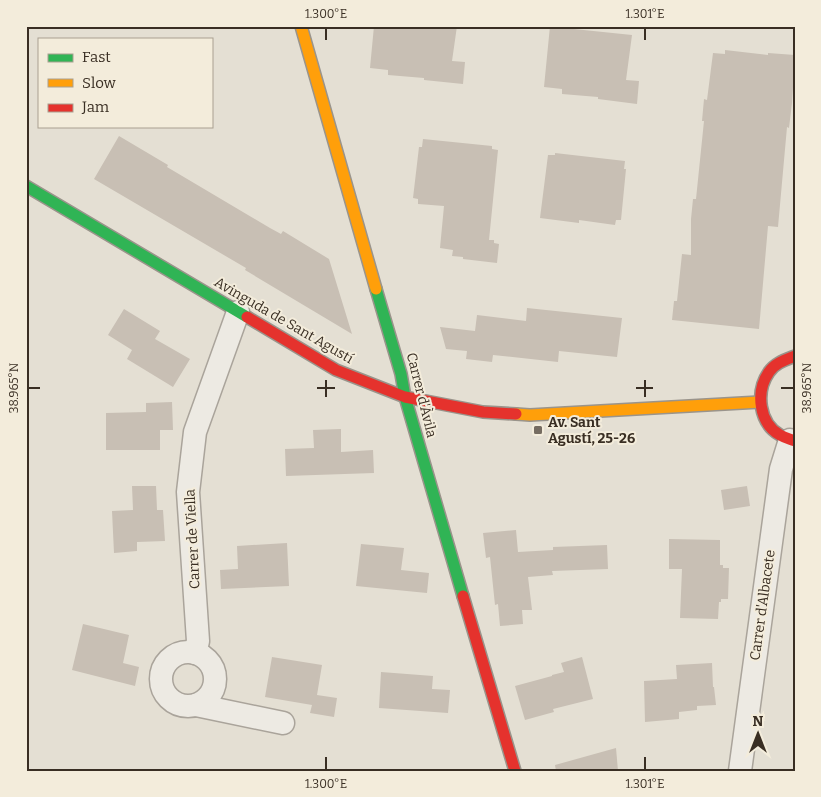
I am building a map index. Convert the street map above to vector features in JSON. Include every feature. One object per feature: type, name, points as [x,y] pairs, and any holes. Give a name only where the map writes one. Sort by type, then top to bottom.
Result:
[{"type":"street","name":"Carrer d'Àvila","points":[[301,26],[401,374],[405,397],[515,771]]},
{"type":"street","name":"Avinguda de Sant Agustí","points":[[26,186],[336,370],[405,397],[483,412],[530,415],[760,402]]},
{"type":"street","name":"Carrer de Viella","points":[[195,653],[198,641],[188,492],[195,432],[238,312]]},
{"type":"street","points":[[792,440],[782,437],[769,426],[764,418],[760,402],[760,390],[770,370],[789,357],[795,356]]},
{"type":"street","name":"Carrer d'Albacete","points":[[740,771],[781,469],[792,440]]},
{"type":"street","points":[[196,705],[204,701],[214,687],[213,670],[209,662],[195,653],[177,654],[169,659],[161,675],[161,684],[170,700],[187,706],[196,705],[283,723]]},
{"type":"building","points":[[374,26],[457,26],[452,61],[465,62],[463,84],[388,75],[388,70],[370,68]]},
{"type":"building","points":[[550,26],[575,26],[574,29],[632,35],[626,80],[639,81],[637,104],[598,99],[598,97],[562,94],[562,89],[544,87]]},
{"type":"building","points":[[725,50],[768,55],[768,53],[795,55],[792,103],[789,128],[787,127],[778,227],[768,226],[759,329],[672,320],[674,301],[677,301],[682,254],[691,255],[693,199],[696,199],[704,121],[702,121],[704,99],[707,100],[713,53],[725,54]]},
{"type":"building","points":[[119,136],[270,228],[281,234],[283,231],[329,259],[352,334],[245,270],[246,268],[94,179]]},
{"type":"building","points":[[423,139],[492,146],[492,149],[498,150],[489,240],[494,240],[494,243],[499,244],[497,263],[463,259],[463,257],[452,256],[453,250],[440,248],[444,206],[418,204],[418,199],[413,198],[419,147],[422,147]]},
{"type":"building","points":[[555,153],[625,161],[624,169],[626,169],[621,220],[616,220],[615,225],[579,220],[579,223],[540,218],[548,155],[555,155]]},
{"type":"building","points":[[527,308],[622,318],[617,357],[559,351],[558,362],[493,355],[492,362],[466,359],[467,351],[446,349],[440,327],[475,331],[477,315],[526,321]]},
{"type":"building","points":[[124,309],[160,331],[155,339],[190,359],[173,387],[127,359],[132,350],[108,335]]},
{"type":"building","points":[[172,402],[173,430],[160,430],[160,450],[106,450],[106,413],[146,412],[146,403]]},
{"type":"building","points":[[341,429],[341,452],[373,450],[374,473],[286,476],[285,449],[314,448],[313,430]]},
{"type":"building","points":[[132,486],[156,486],[157,510],[163,510],[165,541],[137,542],[137,551],[114,553],[112,511],[133,510]]},
{"type":"building","points":[[747,486],[750,506],[724,510],[721,490]]},
{"type":"building","points":[[516,530],[518,552],[553,550],[553,547],[607,545],[608,569],[552,571],[553,575],[528,577],[532,610],[522,610],[523,624],[500,626],[498,604],[495,605],[490,557],[486,558],[483,533]]},
{"type":"building","points":[[669,539],[720,540],[720,565],[723,565],[723,568],[729,568],[728,599],[721,599],[721,602],[719,602],[718,619],[680,618],[682,569],[669,569]]},
{"type":"building","points":[[287,543],[289,586],[221,589],[220,570],[238,569],[237,546]]},
{"type":"building","points":[[361,544],[404,548],[401,570],[429,573],[427,593],[356,586]]},
{"type":"building","points":[[83,624],[129,635],[123,663],[139,667],[135,686],[72,670]]},
{"type":"building","points":[[272,657],[322,665],[317,695],[337,698],[334,717],[310,713],[312,705],[265,697]]},
{"type":"building","points":[[582,657],[593,699],[553,709],[554,712],[525,720],[515,686],[564,672],[561,663]]},
{"type":"building","points":[[712,663],[716,705],[697,706],[697,710],[679,712],[679,719],[645,722],[644,681],[677,679],[676,665]]},
{"type":"building","points":[[381,672],[433,676],[432,689],[450,690],[448,713],[379,708]]},
{"type":"building","points":[[616,748],[618,771],[556,771],[555,765]]},
{"type":"traffic: fast","points":[[26,186],[247,317]]},
{"type":"traffic: fast","points":[[376,289],[401,374],[405,397],[463,596]]},
{"type":"traffic: slow","points":[[301,26],[376,289]]},
{"type":"traffic: slow","points":[[516,414],[530,415],[760,402]]},
{"type":"traffic: jam","points":[[247,317],[336,370],[405,397],[483,412],[516,414]]},
{"type":"traffic: jam","points":[[795,356],[780,362],[771,369],[765,380],[761,398],[761,406],[767,423],[780,435],[795,441]]},
{"type":"traffic: jam","points":[[463,596],[515,771]]},
{"type":"place","name":"Av. Sant Agustí, 25-26","points":[[538,430]]}]
